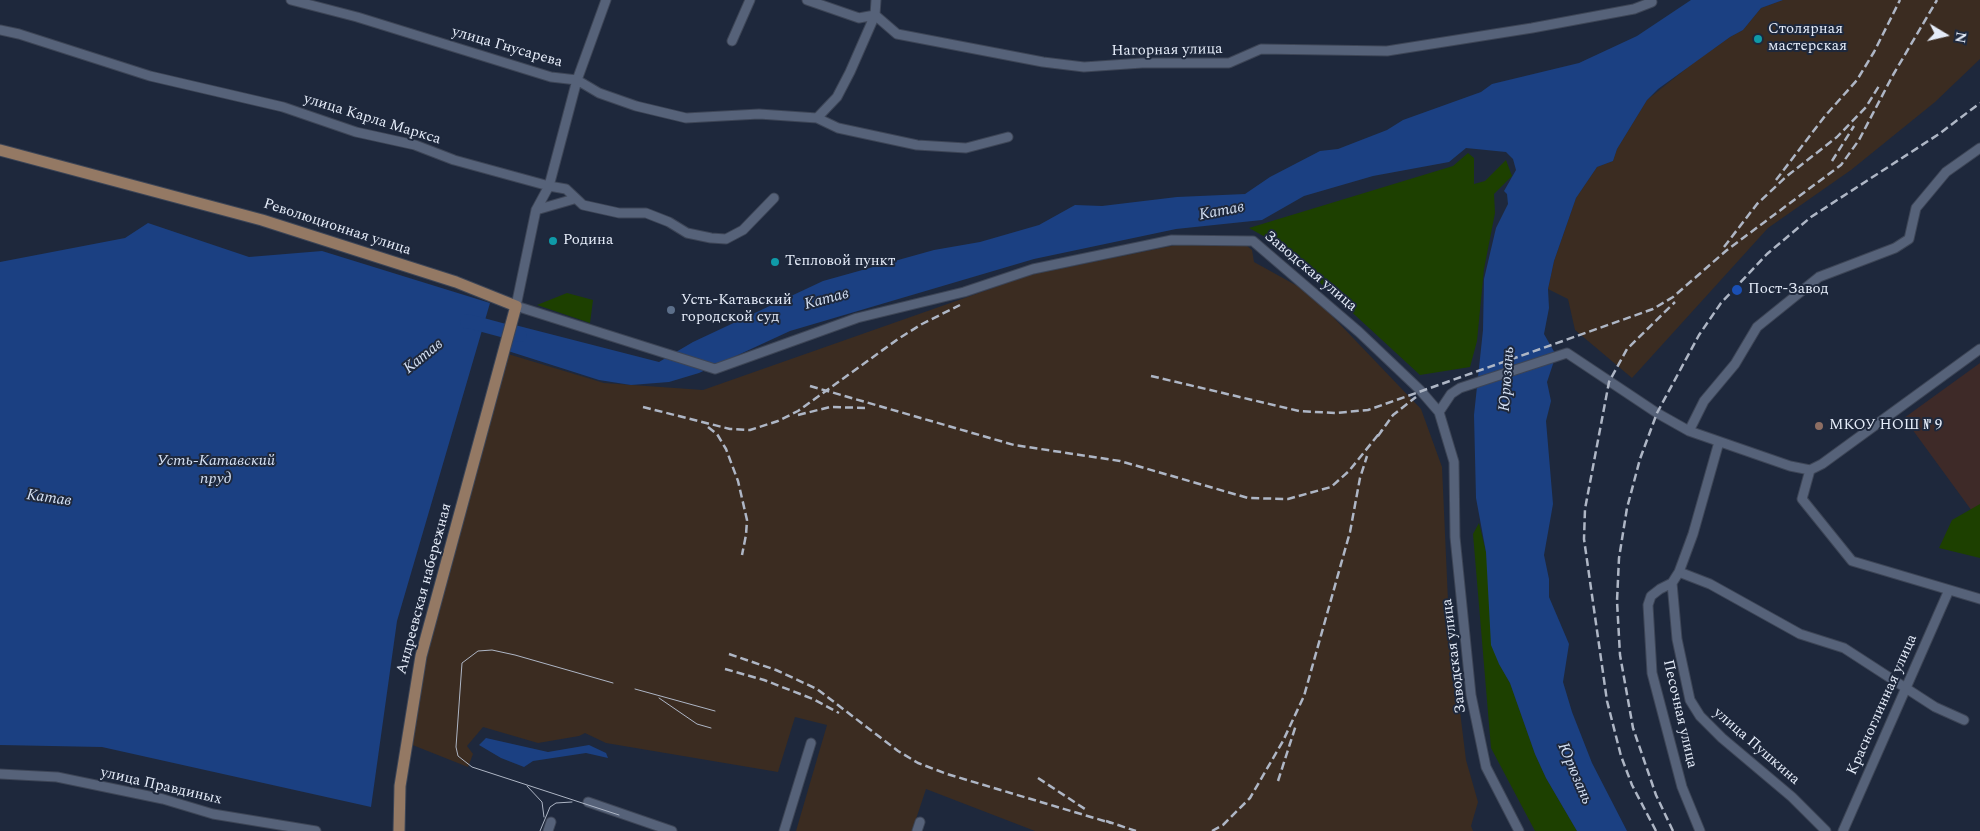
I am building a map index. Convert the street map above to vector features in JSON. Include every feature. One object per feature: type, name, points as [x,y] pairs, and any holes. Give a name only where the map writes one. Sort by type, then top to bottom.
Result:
[{"type":"main road","name":"Революционная улица","points":[[0,150],[262,220],[456,282],[516,306]]},
{"type":"main road","name":"Андреевская набережная","points":[[399,831],[400,786],[421,656],[516,306]]},
{"type":"street","name":"улица Гнусарева","points":[[291,0],[358,17],[550,77],[578,80],[599,93],[636,106],[686,118],[759,114],[817,118],[838,128],[917,145],[966,148],[1008,137]]},
{"type":"street","points":[[516,306],[536,210],[549,186],[578,80],[606,0]]},
{"type":"street","points":[[732,41],[750,0]]},
{"type":"street","points":[[807,0],[859,18],[875,15]]},
{"type":"street","points":[[817,118],[837,98],[875,15],[876,0]]},
{"type":"street","name":"Нагорная улица","points":[[875,15],[897,34],[1043,62],[1084,67],[1142,63],[1229,63],[1261,49],[1387,51],[1532,28],[1634,9],[1652,2]]},
{"type":"street","name":"улица Карла Маркса","points":[[0,30],[19,34],[150,76],[283,107],[356,132],[415,145],[454,160],[566,189],[583,205],[619,213],[646,214],[670,222],[687,233],[726,239],[743,230],[774,198]]},
{"type":"street","points":[[1689,431],[1704,401],[1735,364],[1757,327],[1819,277],[1895,248],[1910,239],[1916,208],[1946,172],[1980,148]]},
{"type":"street","points":[[536,210],[574,198]]},
{"type":"street","name":"Заводская улица","points":[[715,369],[858,318],[964,292],[1033,269],[1172,240],[1253,241],[1359,332],[1420,390],[1439,412],[1454,462],[1455,537],[1471,695],[1486,767],[1519,831]]},
{"type":"street","name":"Революционная улица","points":[[516,306],[659,353],[715,369]]},
{"type":"street","points":[[1439,412],[1452,394],[1460,388],[1558,354],[1567,353],[1657,413],[1689,431],[1790,466],[1810,470],[1822,464],[1980,349]]},
{"type":"street","points":[[1672,583],[1679,572],[1693,534],[1719,442]]},
{"type":"street","points":[[1810,470],[1802,499],[1852,561],[1980,599]]},
{"type":"street","points":[[1679,572],[1710,584],[1800,634],[1844,648],[1935,707],[1964,720]]},
{"type":"street","name":"Песочная улица","points":[[1672,583],[1651,596],[1648,605],[1652,673],[1682,788],[1700,831]]},
{"type":"street","name":"улица Пушкина","points":[[1672,583],[1673,606],[1682,667],[1690,700],[1700,716],[1722,738],[1792,797],[1826,831]]},
{"type":"street","name":"Красноглинная улица","points":[[1843,831],[1949,590]]},
{"type":"street","points":[[784,831],[811,743]]},
{"type":"street","name":"улица Правдиных","points":[[0,774],[57,777],[163,799],[213,814],[316,831]]},
{"type":"street","points":[[588,802],[661,829],[672,831]]},
{"type":"street","points":[[548,831],[551,822]]},
{"type":"shaded area","points":[[1783,0],[1980,0],[1980,59],[1935,102],[1851,170],[1768,228],[1632,378],[1575,330],[1568,299],[1548,289],[1554,261],[1576,198],[1597,167],[1613,161],[1617,149],[1647,100],[1693,63],[1743,30],[1761,8]]},
{"type":"shaded area","points":[[1186,243],[1246,245],[1252,250],[1254,262],[1310,293],[1421,409],[1442,467],[1449,623],[1466,760],[1478,802],[1471,826],[1473,831],[1035,831],[926,789],[912,831],[796,831],[827,725],[795,717],[778,772],[606,743],[585,733],[579,736],[538,743],[483,727],[467,746],[473,754],[468,767],[410,744],[418,673],[508,354],[604,383],[703,390],[1030,275]]},
{"type":"shaded area","points":[[1980,363],[1980,522],[1904,418]]},
{"type":"green space","points":[[1468,153],[1474,158],[1474,184],[1485,181],[1506,160],[1512,176],[1494,194],[1495,213],[1484,269],[1477,341],[1470,367],[1420,375],[1278,244],[1249,228],[1453,166]]},
{"type":"green space","points":[[567,293],[593,300],[590,323],[537,305]]},
{"type":"green space","points":[[1980,504],[1980,558],[1939,548],[1952,520]]},
{"type":"green space","points":[[1479,523],[1486,552],[1499,664],[1510,683],[1535,754],[1546,778],[1577,831],[1535,831],[1491,748],[1473,534]]},
{"type":"water","name":"Юрюзань","points":[[1691,0],[1783,0],[1761,8],[1743,30],[1730,37],[1658,89],[1647,100],[1617,149],[1613,161],[1597,167],[1576,198],[1554,261],[1548,289],[1549,308],[1544,334],[1556,355],[1547,382],[1551,401],[1546,421],[1553,504],[1544,555],[1549,579],[1549,597],[1569,644],[1563,682],[1572,712],[1592,763],[1627,831],[1577,831],[1546,778],[1535,754],[1510,683],[1491,645],[1486,552],[1476,498],[1474,415],[1483,330],[1484,279],[1496,228],[1508,204],[1507,194],[1504,191],[1516,170],[1513,159],[1506,152],[1466,148],[1449,162],[1373,176],[1304,196],[1262,220],[1176,229],[1034,259],[790,331],[699,373],[669,382],[631,385],[599,380],[508,351],[515,325],[659,362],[693,342],[823,281],[934,250],[980,242],[1039,225],[1075,205],[1102,206],[1177,197],[1245,194],[1270,177],[1320,151],[1338,149],[1387,130],[1403,120],[1481,92],[1492,84],[1579,63],[1637,36]]},
{"type":"water","name":"Усть-Катавский пруд","points":[[148,223],[249,257],[322,251],[490,303],[397,621],[371,807],[102,747],[0,745],[0,262],[125,238]]},
{"type":"water","points":[[486,738],[548,752],[589,745],[606,753],[608,758],[586,753],[533,761],[524,767],[501,758],[479,745]]},
{"type":"waterway","name":"Катав","points":[[467,322],[520,335]]},
{"type":"tram line","points":[[613,683],[515,655],[492,650],[478,651],[462,663],[456,747],[458,756],[472,767],[619,815]]},
{"type":"tram line","points":[[635,689],[715,711]]},
{"type":"tram line","points":[[659,698],[697,724],[711,728]]},
{"type":"tram line","points":[[527,786],[542,802],[544,817]]},
{"type":"tram line","points":[[540,831],[550,807],[556,803],[572,802]]},
{"type":"railway","points":[[1776,180],[1825,116],[1857,80],[1874,52],[1900,0]]},
{"type":"railway","points":[[1151,376],[1299,411],[1335,413],[1368,410],[1653,309],[1673,297],[1727,250],[1841,165],[1859,140],[1893,75],[1937,0]]},
{"type":"railway","points":[[1724,247],[1757,204],[1787,176],[1837,137],[1866,107],[1879,86]]},
{"type":"railway","points":[[1673,831],[1656,795],[1633,728],[1620,655],[1617,601],[1619,558],[1627,508],[1640,459],[1657,413],[1699,335],[1721,303],[1767,254],[1811,217],[1939,134],[1980,103]]},
{"type":"railway","points":[[1832,161],[1854,126]]},
{"type":"railway","points":[[1656,831],[1632,785],[1621,756],[1607,701],[1584,539],[1585,509],[1609,382],[1627,349],[1675,302]]},
{"type":"railway","points":[[643,407],[730,429],[750,430],[778,421],[798,411],[898,339],[922,324],[960,305]]},
{"type":"railway","points":[[810,386],[1014,445],[1120,461],[1248,498],[1288,499],[1331,487],[1349,471],[1382,430]]},
{"type":"railway","points":[[1378,436],[1393,415],[1416,397]]},
{"type":"railway","points":[[798,415],[830,407],[867,408]]},
{"type":"railway","points":[[708,427],[717,434],[726,449],[738,481],[747,520],[742,555]]},
{"type":"railway","points":[[1212,831],[1223,825],[1250,798],[1283,741],[1304,696],[1350,532],[1360,478],[1367,456]]},
{"type":"railway","points":[[729,654],[776,670],[817,689],[898,751],[918,763],[947,774],[1111,823]]},
{"type":"railway","points":[[725,669],[764,680],[813,699],[839,713]]},
{"type":"railway","points":[[1278,781],[1296,725]]},
{"type":"railway","points":[[1038,778],[1088,811]]},
{"type":"railway","points":[[1106,821],[1136,831]]},
{"type":"place","name":"Столярная мастерская","points":[[1758,39]]},
{"type":"place","name":"Родина","points":[[553,241]]},
{"type":"place","name":"Тепловой пункт","points":[[775,262]]},
{"type":"place","name":"Пост-Завод","points":[[1737,290]]},
{"type":"place","name":"Усть-Катавский городской суд","points":[[671,310]]},
{"type":"place","name":"МКОУ НОШ № 9","points":[[1819,426]]}]
